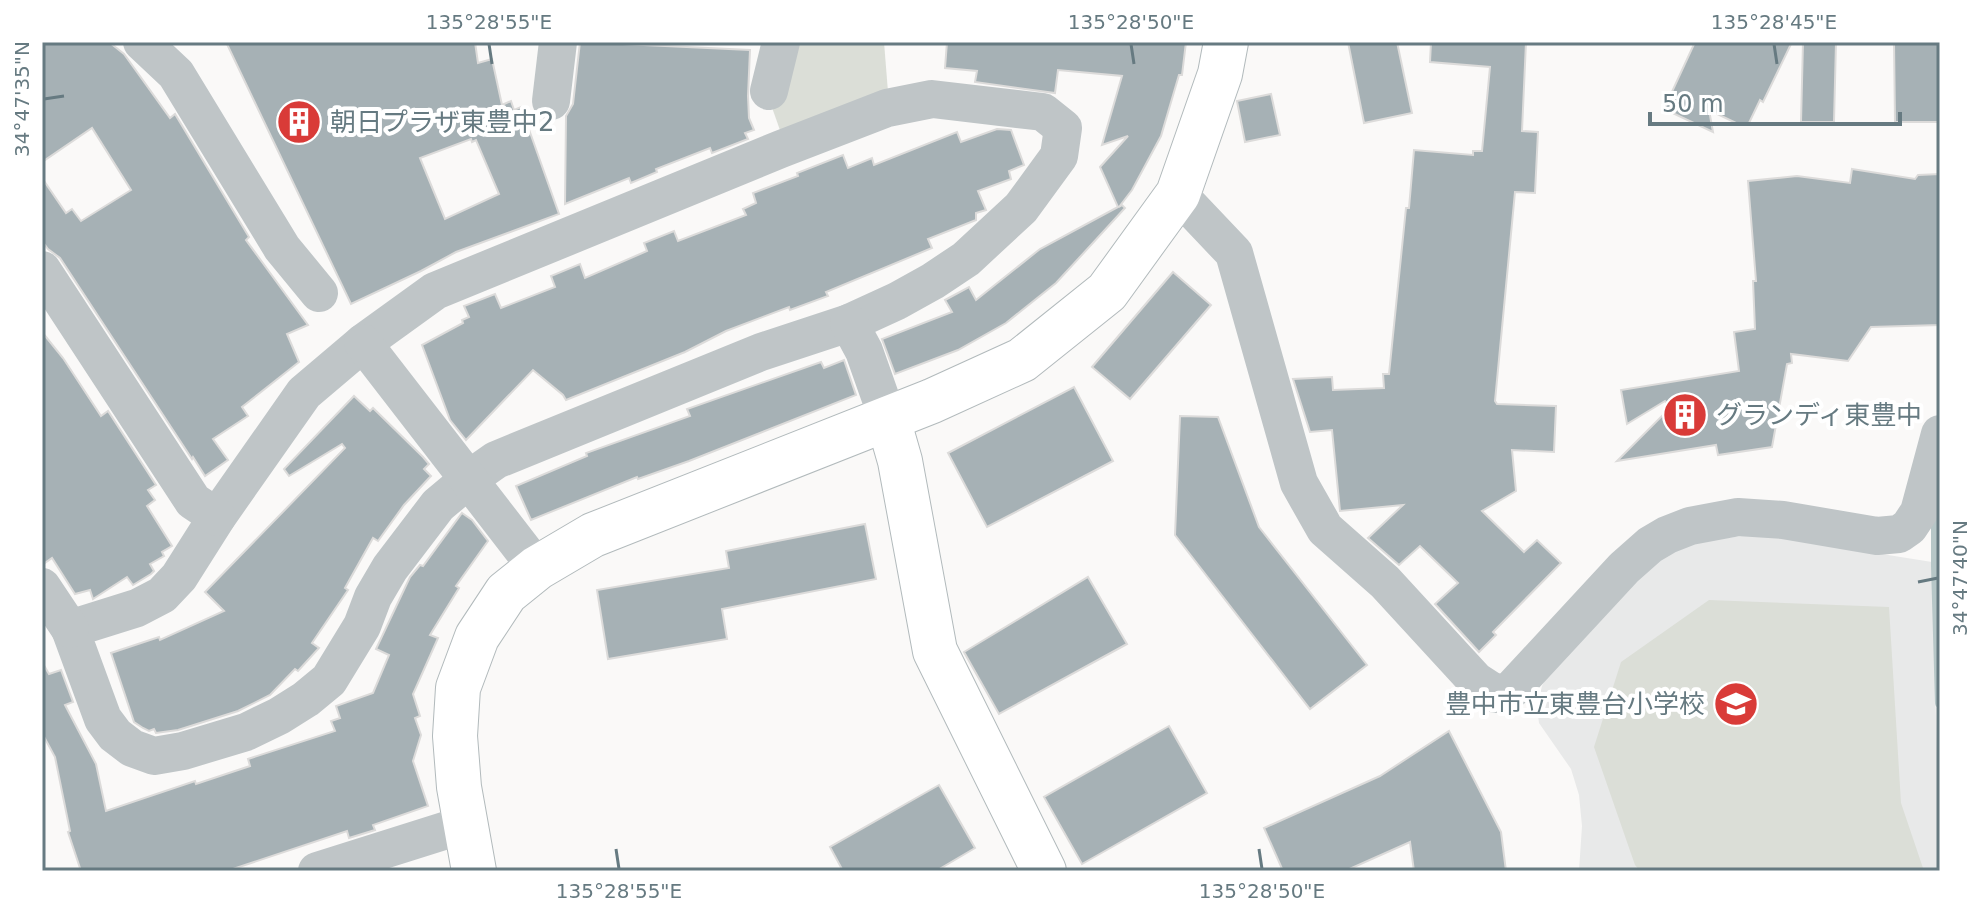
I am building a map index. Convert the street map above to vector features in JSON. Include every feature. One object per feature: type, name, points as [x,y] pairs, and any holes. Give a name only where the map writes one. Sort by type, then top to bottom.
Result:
[{"type":"street","points":[[142,42],[176,74],[282,248],[319,293]]},
{"type":"street","points":[[551,101],[558,42]]},
{"type":"street","points":[[769,91],[781,42]]},
{"type":"street","points":[[474,871],[459,787],[455,736],[458,688],[477,637],[506,593],[537,568],[593,535],[888,419],[1022,360],[1107,292],[1178,194],[1220,74],[1226,42]]},
{"type":"street","points":[[42,587],[70,629],[103,719],[115,735],[132,748],[154,756],[183,751],[246,732],[279,716],[329,680],[362,626],[373,597],[390,568],[438,505],[469,479],[496,460],[761,352],[849,323],[933,281],[966,259],[1021,208],[1059,156],[1063,128],[1043,112],[932,99],[887,108],[435,291],[363,343],[304,393],[179,577],[162,595],[137,608],[70,629]]},
{"type":"street","points":[[1178,194],[1234,253],[1299,483],[1325,529],[1385,582],[1476,681],[1496,694],[1505,693],[1513,687],[1624,568],[1650,545],[1667,535],[1690,526],[1738,517],[1783,520],[1877,536],[1899,534],[1909,527],[1919,512],[1940,434]]},
{"type":"street","points":[[42,270],[193,501],[217,517]]},
{"type":"street","points":[[849,323],[864,351],[900,461],[935,651],[1044,871]]},
{"type":"street","points":[[363,343],[537,568]]},
{"type":"street","points":[[317,871],[466,824]]},
{"type":"shaded area","points":[[795,42],[884,42],[888,92],[781,133],[769,99]]},
{"type":"shaded area","name":"豊中市立東豊台小学校","points":[[1756,534],[1932,562],[1940,871],[1579,871],[1582,826],[1579,795],[1571,769],[1539,723],[1537,707],[1550,670],[1663,556],[1698,542]]},
{"type":"shaded area","name":"豊中市立東豊台小学校","points":[[1709,600],[1889,607],[1901,803],[1924,871],[1640,871],[1635,865],[1594,747],[1621,662]]},
{"type":"building","points":[[42,42],[109,42],[124,54],[170,118],[175,114],[249,237],[246,240],[308,325],[287,334],[299,362],[242,407],[248,416],[213,439],[228,460],[205,476],[60,258],[42,241],[42,178],[66,213],[72,209],[81,221],[131,190],[92,128],[42,162]]},
{"type":"building","points":[[226,42],[475,42],[478,63],[492,59],[502,105],[511,101],[514,110],[521,107],[559,214],[456,252],[351,304]],"holes":[[[471,139],[472,142],[476,140],[499,194],[445,219],[420,158]]]},
{"type":"building","points":[[580,42],[750,50],[749,118],[754,130],[745,133],[748,139],[712,153],[710,148],[656,169],[657,172],[631,183],[629,178],[565,204],[566,116],[573,104]]},
{"type":"building","points":[[947,42],[1186,42],[1182,75],[1179,75],[1161,136],[1132,190],[1119,207],[1122,205],[1125,208],[1056,283],[1006,323],[958,350],[895,374],[882,339],[952,312],[945,300],[969,287],[976,300],[1040,249],[1118,207],[1100,167],[1128,136],[1102,145],[1122,76],[1058,70],[1055,93],[975,82],[977,71],[945,68]]},
{"type":"building","points":[[1348,42],[1397,42],[1412,113],[1364,123]]},
{"type":"building","points":[[1431,42],[1526,42],[1522,131],[1538,132],[1535,193],[1515,192],[1495,401],[1497,404],[1556,406],[1554,452],[1512,450],[1516,491],[1482,511],[1524,552],[1537,540],[1561,563],[1493,632],[1496,635],[1479,652],[1435,604],[1458,583],[1420,546],[1399,565],[1368,538],[1403,505],[1340,511],[1332,430],[1310,432],[1293,379],[1332,377],[1333,390],[1384,388],[1383,374],[1389,374],[1414,150],[1473,155],[1473,151],[1482,151],[1490,67],[1430,62]]},
{"type":"building","points":[[1695,42],[1792,42],[1763,102],[1760,100],[1749,123],[1736,123],[1709,110],[1713,132],[1664,109]]},
{"type":"building","points":[[1803,42],[1836,42],[1834,122],[1801,122]]},
{"type":"building","points":[[1894,42],[1940,42],[1940,122],[1895,122]]},
{"type":"building","points":[[1271,94],[1280,135],[1245,142],[1237,101]]},
{"type":"building","points":[[997,129],[1011,130],[1024,165],[1009,171],[1011,179],[978,191],[986,210],[976,213],[976,220],[928,239],[932,248],[826,292],[828,296],[726,331],[685,352],[566,400],[533,370],[466,440],[450,420],[422,345],[463,323],[462,320],[469,317],[464,306],[495,294],[501,308],[555,287],[551,276],[580,264],[585,278],[647,251],[644,243],[674,231],[678,241],[746,215],[743,209],[756,203],[753,193],[843,155],[848,168],[872,158],[874,165],[957,132],[961,142]]},
{"type":"building","points":[[1852,169],[1915,179],[1918,175],[1940,174],[1940,325],[1871,327],[1848,361],[1791,354],[1792,363],[1787,364],[1772,447],[1718,455],[1716,445],[1617,461],[1670,408],[1665,401],[1627,424],[1621,390],[1739,371],[1734,332],[1755,329],[1753,281],[1756,281],[1748,181],[1797,176],[1850,183]]},
{"type":"building","points":[[1173,272],[1211,305],[1130,399],[1092,367]]},
{"type":"building","points":[[42,332],[101,416],[108,411],[156,485],[148,490],[155,500],[147,506],[172,546],[162,552],[164,556],[150,564],[154,571],[151,574],[133,585],[127,577],[93,599],[90,590],[75,594],[52,558],[42,565]]},
{"type":"building","points":[[844,360],[856,395],[531,520],[516,486],[587,456],[586,453],[690,416],[687,409],[821,362],[824,368]]},
{"type":"building","points":[[1074,387],[1113,461],[987,527],[948,453]]},
{"type":"building","points":[[354,396],[370,411],[373,408],[423,457],[429,464],[424,469],[431,476],[404,505],[378,541],[373,538],[345,588],[348,590],[312,643],[319,648],[298,671],[295,669],[270,695],[238,711],[178,730],[156,733],[154,729],[149,731],[143,728],[134,722],[111,653],[159,637],[160,640],[224,611],[205,592],[345,448],[342,444],[289,476],[284,469]]},
{"type":"building","points":[[1180,416],[1218,417],[1259,527],[1367,665],[1310,709],[1175,535]]},
{"type":"building","points":[[462,513],[472,520],[488,541],[456,586],[459,588],[430,635],[438,638],[413,694],[420,716],[415,718],[421,735],[413,761],[428,806],[373,825],[375,830],[349,838],[347,831],[227,871],[81,871],[68,832],[55,757],[42,733],[42,662],[49,674],[61,670],[73,702],[65,705],[96,764],[106,811],[250,766],[248,759],[335,731],[331,721],[340,718],[336,706],[373,693],[389,655],[376,649],[410,577],[420,565],[423,566]]},
{"type":"building","points":[[865,524],[876,579],[722,609],[727,639],[608,659],[597,590],[729,568],[726,551]]},
{"type":"building","points":[[1088,577],[1127,644],[999,714],[964,652]]},
{"type":"building","points":[[1169,726],[1207,793],[1082,864],[1044,797]]},
{"type":"building","points":[[1449,731],[1501,832],[1506,871],[1414,871],[1410,842],[1345,871],[1283,871],[1264,828],[1380,776]]},
{"type":"building","points":[[939,785],[975,848],[936,871],[843,871],[830,847]]},
{"type":"waterway","points":[[1940,509],[1936,526],[1940,703]]},
{"type":"place","name":"朝日プラザ東豊中2","points":[[299,122]]},
{"type":"place","name":"グランディ東豊中","points":[[1685,415]]},
{"type":"place","name":"豊中市立東豊台小学校","points":[[1736,704]]}]
